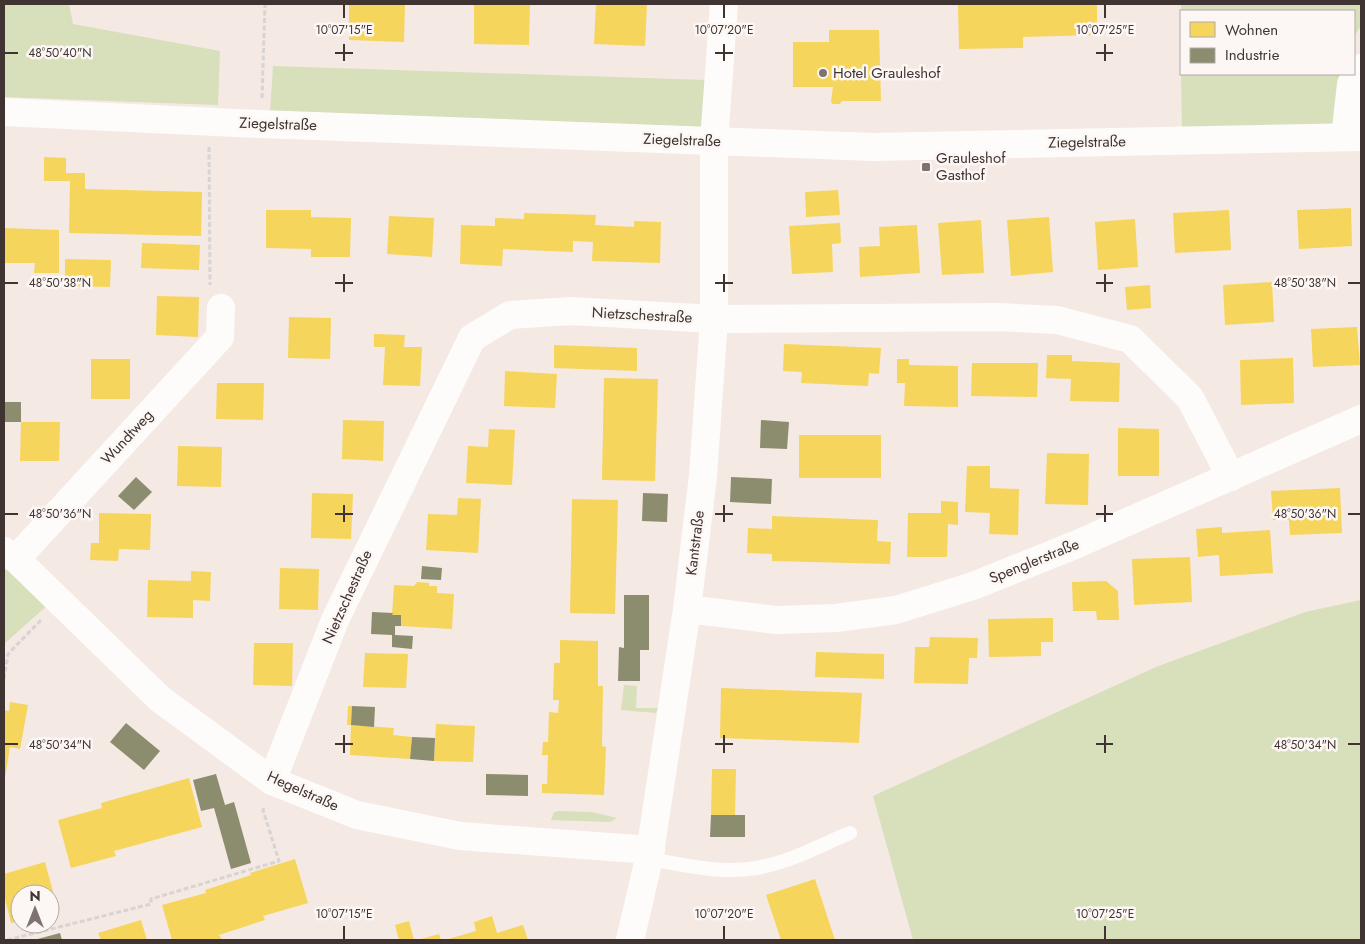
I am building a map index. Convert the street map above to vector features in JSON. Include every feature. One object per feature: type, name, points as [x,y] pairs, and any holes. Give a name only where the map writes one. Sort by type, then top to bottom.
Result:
[{"type":"street","name":"Kantstraße","points":[[630,940],[650,854],[688,609],[703,476],[714,319],[714,141],[724,4]]},
{"type":"street","points":[[1353,137],[1351,84],[1361,68]]},
{"type":"street","name":"Ziegelstraße","points":[[4,112],[874,146],[1353,137]]},
{"type":"street","name":"Wundtweg","points":[[10,555],[220,337],[221,308]]},
{"type":"street","name":"Nietzschestraße","points":[[272,781],[335,620],[472,338],[510,315],[571,311],[714,319],[998,317],[1057,320],[1130,340],[1190,398],[1231,477]]},
{"type":"street","name":"Spenglerstraße","points":[[688,609],[776,620],[836,618],[896,610],[973,586],[1075,545],[1361,418]]},
{"type":"street","name":"Hegelstraße","points":[[10,555],[160,699],[272,781],[357,815],[460,836],[650,854]]},
{"type":"lane","points":[[650,854],[692,866],[718,869],[756,868],[781,862],[850,833]]},
{"type":"path","points":[[261,123],[266,4]]},
{"type":"path","points":[[209,146],[210,288],[221,308]]},
{"type":"path","points":[[4,679],[8,654],[60,602]]},
{"type":"path","points":[[7,940],[151,904],[151,899],[279,861],[264,810],[272,781]]},
{"type":"green space","points":[[4,4],[69,4],[73,24],[220,51],[218,105],[4,97]]},
{"type":"green space","points":[[1181,4],[1361,4],[1361,26],[1355,35],[1355,10],[1181,10]]},
{"type":"green space","points":[[273,66],[706,80],[703,129],[270,113]]},
{"type":"green space","points":[[1181,75],[1345,75],[1337,127],[1182,129]]},
{"type":"green space","points":[[4,563],[51,602],[4,644]]},
{"type":"green space","points":[[1361,600],[1361,940],[913,940],[873,796],[1156,667],[1305,612]]},
{"type":"green space","points":[[624,685],[637,686],[636,708],[658,708],[656,713],[621,710]]},
{"type":"green space","points":[[554,812],[592,812],[617,818],[610,822],[551,820]]},
{"type":"building: Wohnen","points":[[349,4],[405,4],[404,42],[349,40]]},
{"type":"building: Wohnen","points":[[474,4],[530,4],[529,45],[474,44]]},
{"type":"building: Wohnen","points":[[596,4],[647,4],[645,46],[594,44]]},
{"type":"building: Wohnen","points":[[958,4],[1097,4],[1097,35],[1023,37],[1023,48],[959,49]]},
{"type":"building: Wohnen","points":[[829,30],[879,30],[881,101],[842,101],[840,104],[833,104],[831,102],[833,87],[793,87],[793,42],[829,42]]},
{"type":"building: Wohnen","points":[[44,157],[66,158],[66,173],[85,173],[85,189],[202,192],[201,236],[69,233],[70,181],[44,181]]},
{"type":"building: Wohnen","points":[[838,190],[840,215],[806,217],[805,192]]},
{"type":"building: Wohnen","points":[[1351,208],[1352,246],[1299,249],[1297,210]]},
{"type":"building: Wohnen","points":[[266,210],[311,210],[311,217],[351,218],[350,257],[311,257],[311,249],[266,248]]},
{"type":"building: Wohnen","points":[[1229,210],[1231,250],[1175,253],[1173,213]]},
{"type":"building: Wohnen","points":[[524,213],[596,215],[595,225],[634,227],[634,221],[661,222],[660,263],[592,261],[593,242],[573,241],[573,252],[503,249],[502,266],[460,264],[461,225],[495,226],[495,218],[524,219]]},
{"type":"building: Wohnen","points":[[389,216],[434,218],[432,257],[387,254]]},
{"type":"building: Wohnen","points":[[1049,217],[1053,272],[1011,276],[1007,220]]},
{"type":"building: Wohnen","points":[[1135,219],[1138,267],[1098,270],[1095,222]]},
{"type":"building: Wohnen","points":[[981,220],[984,273],[942,275],[938,223]]},
{"type":"building: Wohnen","points":[[840,223],[841,243],[832,244],[833,272],[792,274],[789,226]]},
{"type":"building: Wohnen","points":[[917,225],[920,273],[860,277],[859,247],[880,246],[879,227]]},
{"type":"building: Wohnen","points":[[4,228],[59,230],[59,273],[34,273],[35,263],[4,263]]},
{"type":"building: Wohnen","points":[[142,243],[200,245],[199,270],[141,268]]},
{"type":"building: Wohnen","points":[[65,259],[111,260],[110,287],[65,286]]},
{"type":"building: Wohnen","points":[[1272,282],[1274,322],[1225,325],[1223,285]]},
{"type":"building: Wohnen","points":[[1150,285],[1151,308],[1127,310],[1125,287]]},
{"type":"building: Wohnen","points":[[157,296],[199,297],[198,337],[156,335]]},
{"type":"building: Wohnen","points":[[289,317],[331,318],[330,359],[288,358]]},
{"type":"building: Wohnen","points":[[1357,327],[1360,365],[1313,367],[1311,329]]},
{"type":"building: Wohnen","points":[[374,334],[405,335],[404,347],[422,347],[420,386],[383,385],[385,347],[374,347]]},
{"type":"building: Wohnen","points":[[784,344],[881,348],[879,374],[869,373],[868,386],[801,383],[802,372],[783,371]]},
{"type":"building: Wohnen","points":[[554,345],[637,348],[637,371],[554,368]]},
{"type":"building: Wohnen","points":[[1047,355],[1072,355],[1072,361],[1120,363],[1119,402],[1070,401],[1071,379],[1046,378]]},
{"type":"building: Wohnen","points":[[1293,358],[1294,403],[1241,405],[1240,360]]},
{"type":"building: Wohnen","points":[[91,359],[130,359],[130,399],[91,399]]},
{"type":"building: Wohnen","points":[[897,359],[909,359],[909,365],[958,366],[958,407],[904,406],[905,383],[897,383]]},
{"type":"building: Wohnen","points":[[972,363],[1038,363],[1037,397],[971,396]]},
{"type":"building: Wohnen","points":[[505,371],[557,374],[555,408],[504,406]]},
{"type":"building: Wohnen","points":[[604,378],[658,379],[655,481],[602,480]]},
{"type":"building: Wohnen","points":[[217,383],[264,383],[263,420],[216,419]]},
{"type":"building: Wohnen","points":[[343,420],[384,421],[383,461],[342,459]]},
{"type":"building: Wohnen","points":[[21,422],[60,422],[59,461],[20,461]]},
{"type":"building: Wohnen","points":[[1118,428],[1159,429],[1159,476],[1118,476]]},
{"type":"building: Wohnen","points":[[489,429],[515,430],[512,485],[466,483],[468,446],[488,447]]},
{"type":"building: Wohnen","points":[[799,435],[881,435],[881,478],[799,478]]},
{"type":"building: Wohnen","points":[[178,446],[222,447],[221,487],[177,486]]},
{"type":"building: Wohnen","points":[[1047,453],[1089,454],[1088,505],[1045,504]]},
{"type":"building: Wohnen","points":[[967,466],[990,466],[990,488],[1019,489],[1018,535],[989,534],[990,513],[965,512]]},
{"type":"building: Wohnen","points":[[1340,488],[1342,533],[1290,535],[1289,520],[1273,520],[1271,491]]},
{"type":"building: Wohnen","points":[[312,493],[353,494],[351,539],[311,538]]},
{"type":"building: Wohnen","points":[[458,498],[481,499],[478,553],[426,550],[428,514],[457,515]]},
{"type":"building: Wohnen","points":[[572,499],[618,500],[615,614],[570,613]]},
{"type":"building: Wohnen","points":[[941,501],[958,502],[958,525],[948,524],[947,557],[907,557],[908,513],[941,513]]},
{"type":"building: Wohnen","points":[[99,513],[151,514],[150,550],[119,549],[118,561],[90,560],[91,543],[99,543]]},
{"type":"building: Wohnen","points":[[772,516],[878,520],[877,541],[891,542],[890,564],[772,561],[772,554],[747,553],[748,528],[772,529]]},
{"type":"building: Wohnen","points":[[1222,527],[1222,533],[1270,530],[1273,573],[1220,576],[1219,555],[1198,557],[1196,529]]},
{"type":"building: Wohnen","points":[[1190,557],[1192,602],[1134,605],[1132,559]]},
{"type":"building: Wohnen","points":[[280,568],[319,569],[318,610],[279,609]]},
{"type":"building: Wohnen","points":[[191,571],[211,572],[210,601],[193,600],[193,618],[147,617],[148,580],[191,581]]},
{"type":"building: Wohnen","points":[[1106,581],[1118,591],[1119,620],[1097,620],[1096,611],[1073,611],[1072,582]]},
{"type":"building: Wohnen","points":[[417,582],[429,583],[429,586],[437,586],[437,593],[454,594],[452,629],[401,626],[401,615],[392,615],[394,585],[414,586]]},
{"type":"building: Wohnen","points":[[1053,618],[1053,642],[1041,642],[1041,656],[989,657],[988,619]]},
{"type":"building: Wohnen","points":[[930,637],[978,638],[977,658],[969,658],[968,684],[914,683],[915,647],[929,647]]},
{"type":"building: Wohnen","points":[[560,640],[598,641],[598,686],[603,686],[602,746],[606,747],[604,795],[542,793],[542,784],[547,784],[548,755],[542,755],[543,742],[548,742],[549,712],[558,713],[559,700],[553,700],[554,663],[560,663]]},
{"type":"building: Wohnen","points":[[254,643],[293,643],[292,686],[253,685]]},
{"type":"building: Wohnen","points":[[816,652],[884,654],[884,679],[815,677]]},
{"type":"building: Wohnen","points":[[365,653],[408,654],[406,688],[363,687]]},
{"type":"building: Wohnen","points":[[721,688],[862,693],[859,743],[720,738]]},
{"type":"building: Wohnen","points":[[10,702],[28,705],[20,749],[10,747],[5,778],[4,710],[9,711]]},
{"type":"building: Wohnen","points":[[348,706],[352,706],[351,725],[347,725]]},
{"type":"building: Wohnen","points":[[436,724],[475,726],[473,762],[434,761]]},
{"type":"building: Wohnen","points":[[351,725],[394,728],[393,735],[412,737],[410,759],[350,755]]},
{"type":"building: Wohnen","points":[[712,769],[736,769],[735,815],[711,815]]},
{"type":"building: Wohnen","points":[[189,778],[202,827],[114,851],[116,856],[71,868],[58,820],[102,808],[101,803]]},
{"type":"building: Wohnen","points":[[295,859],[308,903],[263,916],[265,920],[219,935],[222,939],[172,940],[162,905],[206,893],[205,890]]},
{"type":"building: Wohnen","points":[[45,862],[51,884],[10,884],[10,919],[4,895],[4,874]]},
{"type":"building: Wohnen","points":[[815,879],[835,940],[781,940],[766,895]]},
{"type":"building: Wohnen","points":[[492,916],[497,933],[523,925],[528,940],[445,940],[476,931],[474,922]]},
{"type":"building: Wohnen","points":[[141,920],[147,940],[101,940],[98,933]]},
{"type":"building: Wohnen","points":[[409,921],[414,940],[399,940],[395,925]]},
{"type":"building: Wohnen","points":[[439,934],[441,940],[418,940]]},
{"type":"building: Industrie","points":[[4,402],[21,402],[21,422],[4,422]]},
{"type":"building: Industrie","points":[[761,420],[789,422],[787,449],[760,448]]},
{"type":"building: Industrie","points":[[136,477],[152,492],[134,510],[118,496]]},
{"type":"building: Industrie","points":[[731,477],[772,479],[771,504],[730,502]]},
{"type":"building: Industrie","points":[[643,493],[668,494],[667,522],[642,521]]},
{"type":"building: Industrie","points":[[422,566],[442,568],[441,580],[421,579]]},
{"type":"building: Industrie","points":[[624,595],[649,595],[649,650],[640,650],[640,681],[618,681],[619,647],[624,648]]},
{"type":"building: Industrie","points":[[372,612],[401,615],[401,626],[395,626],[395,635],[413,636],[412,649],[392,647],[392,635],[371,634]]},
{"type":"building: Industrie","points":[[352,706],[375,707],[374,727],[351,725]]},
{"type":"building: Industrie","points":[[126,723],[160,751],[144,770],[110,742]]},
{"type":"building: Industrie","points":[[412,737],[435,738],[434,761],[410,759]]},
{"type":"building: Industrie","points":[[216,774],[225,805],[234,802],[251,863],[231,869],[214,808],[201,811],[193,780]]},
{"type":"building: Industrie","points":[[486,774],[528,775],[528,796],[486,795]]},
{"type":"building: Industrie","points":[[711,815],[745,815],[745,837],[710,837]]},
{"type":"building: Industrie","points":[[60,933],[62,940],[34,940]]},
{"type":"place","name":"Hotel Grauleshof","points":[[823,73]]},
{"type":"place","name":"Grauleshof Gasthof","points":[[926,167]]}]
